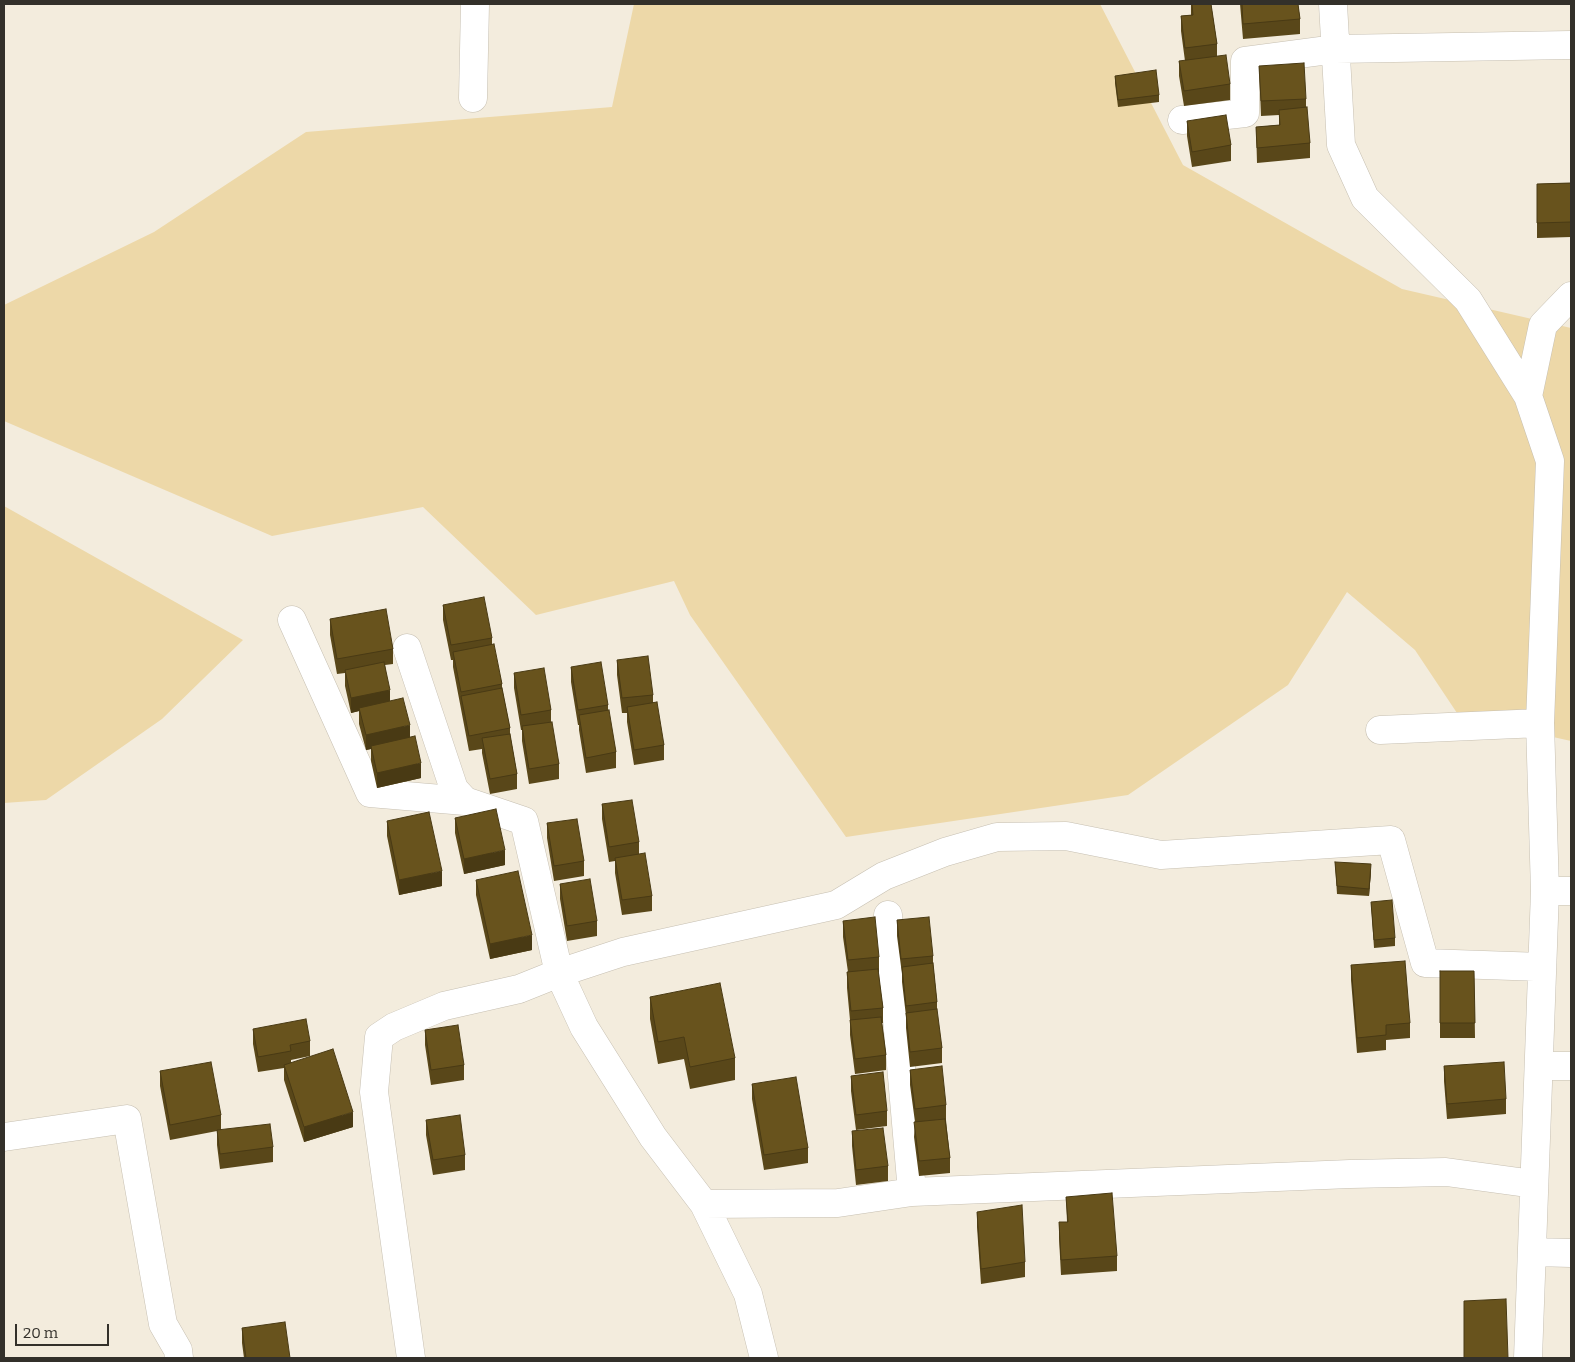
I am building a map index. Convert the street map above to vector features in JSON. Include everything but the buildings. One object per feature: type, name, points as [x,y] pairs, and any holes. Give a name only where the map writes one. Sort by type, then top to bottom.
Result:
[{"type":"street","points":[[473,98],[476,4]]},
{"type":"street","points":[[1333,4],[1341,146],[1365,198],[1468,300],[1528,396],[1550,461],[1540,724],[1558,891],[1542,967],[1528,1358]]},
{"type":"street","points":[[1182,120],[1245,113],[1245,61],[1336,49],[1571,45]]},
{"type":"street","points":[[1528,396],[1543,325],[1571,296]]},
{"type":"street","points":[[292,620],[370,793],[465,801],[524,821],[559,973],[584,1027],[653,1137],[704,1204],[748,1294],[764,1358]]},
{"type":"street","points":[[407,648],[454,788],[465,801]]},
{"type":"street","points":[[1380,730],[1540,724]]},
{"type":"street","points":[[411,1358],[374,1092],[380,1037],[394,1026],[444,1006],[520,989],[559,973],[623,952],[836,905],[884,876],[945,852],[997,837],[1066,836],[1161,855],[1391,840],[1426,962],[1542,967]]},
{"type":"street","points":[[888,915],[912,1192]]},
{"type":"street","points":[[1539,1066],[1571,1066]]},
{"type":"street","points":[[4,1137],[127,1120],[163,1324],[178,1350],[179,1358]]},
{"type":"street","points":[[704,1204],[838,1203],[912,1192],[1350,1174],[1446,1172],[1534,1184]]},
{"type":"street","points":[[1533,1252],[1571,1253]]},
{"type":"shaded area","points":[[634,4],[1100,4],[1183,165],[1402,289],[1571,328],[1571,741],[1459,716],[1415,650],[1347,592],[1288,685],[1128,795],[846,837],[690,615],[674,581],[536,615],[423,507],[272,536],[4,421],[4,305],[154,232],[306,132],[612,107]]},
{"type":"shaded area","points":[[4,506],[243,640],[162,719],[46,800],[4,803]]}]
